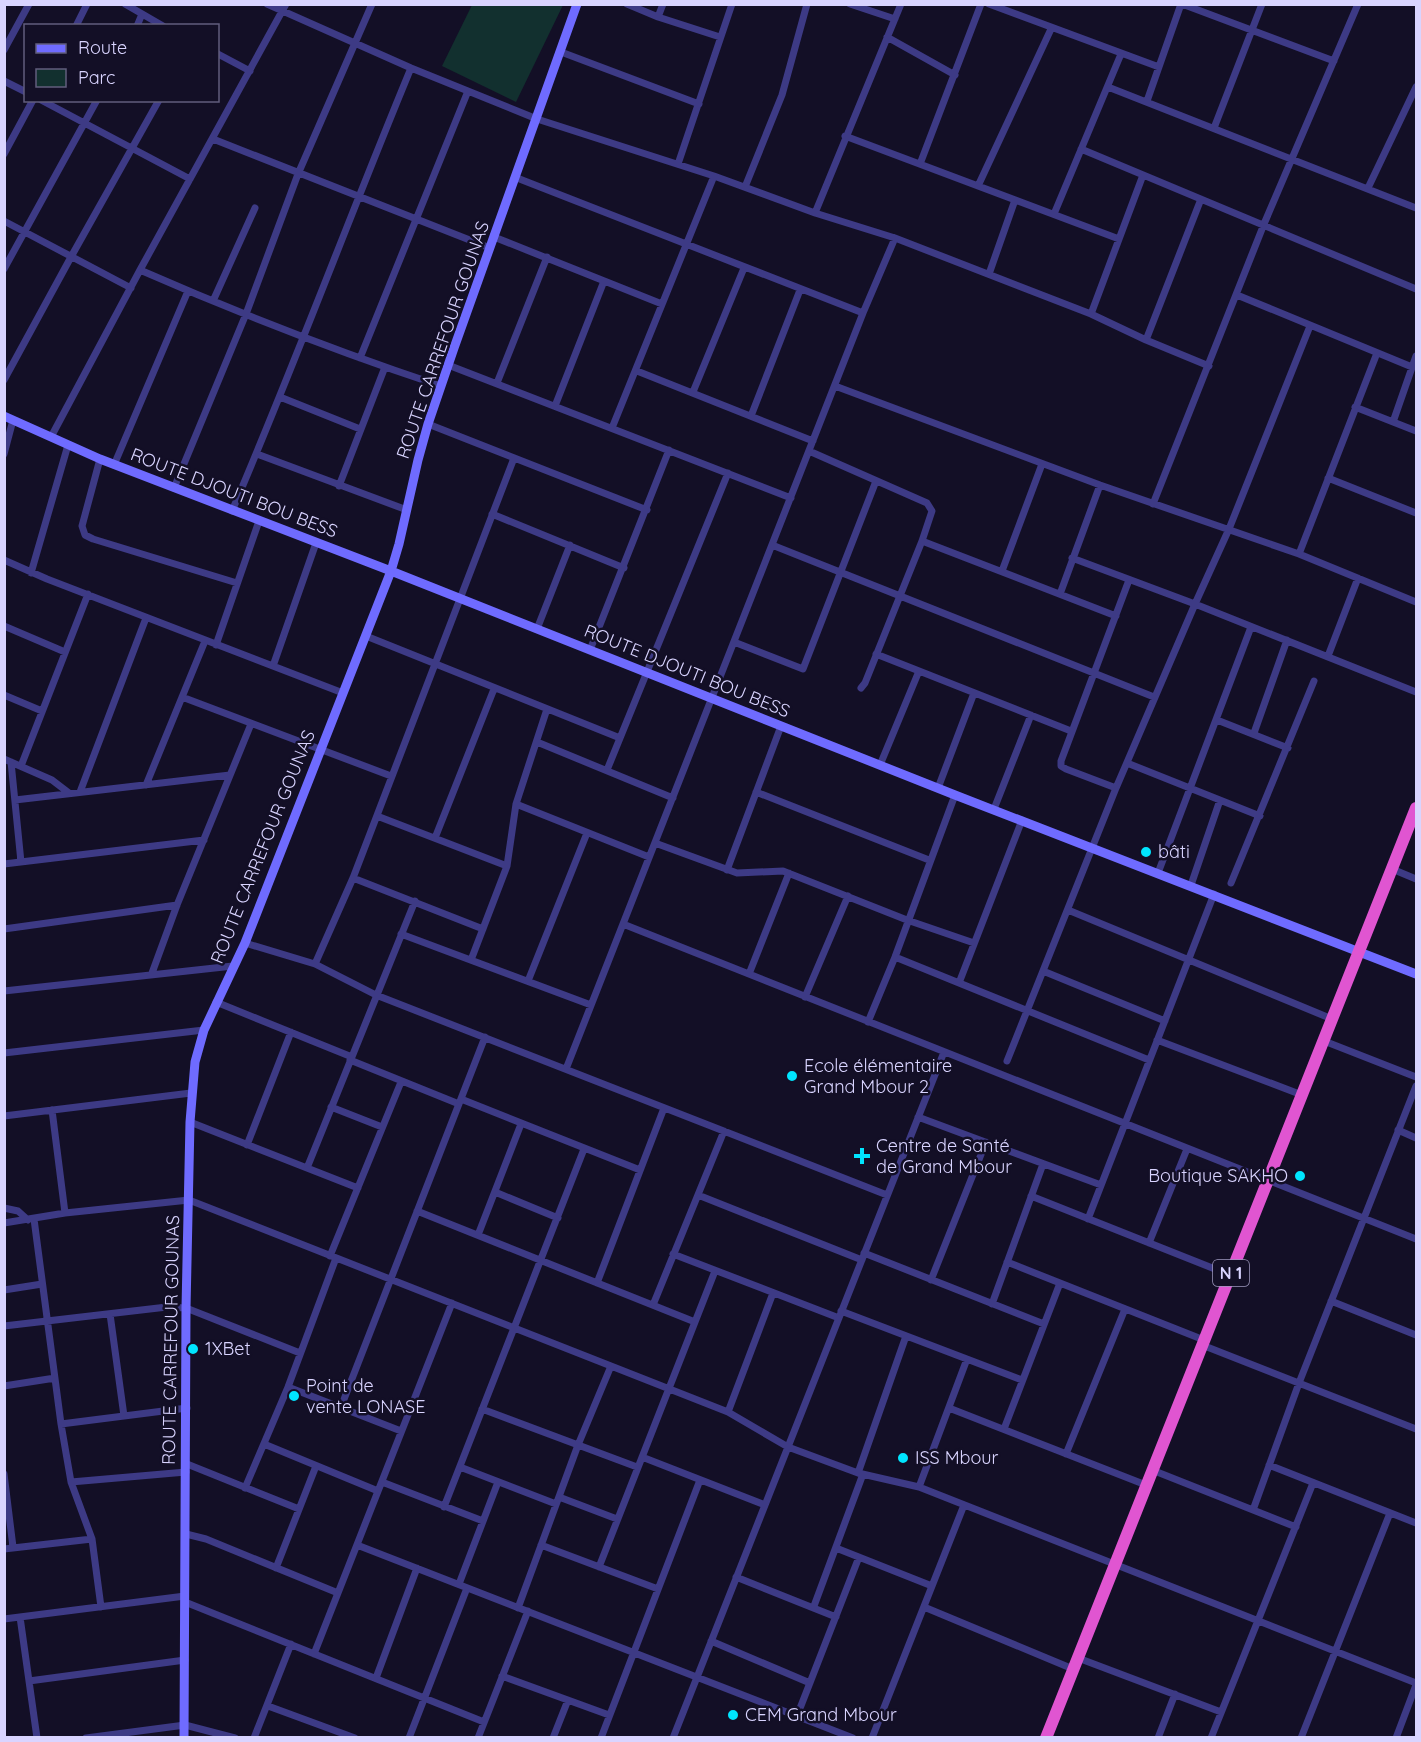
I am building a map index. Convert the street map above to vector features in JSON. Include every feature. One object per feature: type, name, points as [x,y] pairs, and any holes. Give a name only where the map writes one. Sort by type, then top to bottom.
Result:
[{"type":"highway","name":"N 1","points":[[1046,1737],[1416,808]]},
{"type":"main road","name":"ROUTE CARREFOUR GOUNAS","points":[[184,1737],[186,1308],[191,1093],[195,1062],[204,1030],[245,943],[391,571],[429,424],[448,365],[517,178],[577,4]]},
{"type":"main road","name":"ROUTE DJOUTI BOU BESS","points":[[9,418],[114,465],[391,571],[955,795],[1416,974]]},
{"type":"street","points":[[4,50],[29,4]]},
{"type":"street","points":[[77,24],[87,4]]},
{"type":"street","points":[[124,4],[160,24]]},
{"type":"street","points":[[267,4],[411,68],[537,118],[895,238],[1091,314],[1209,366]]},
{"type":"street","points":[[51,437],[286,4]]},
{"type":"street","points":[[174,488],[246,314],[298,174],[372,4]]},
{"type":"street","points":[[627,4],[720,38]]},
{"type":"street","points":[[658,17],[663,4]]},
{"type":"street","points":[[678,164],[732,4]]},
{"type":"street","points":[[745,187],[782,95],[807,4]]},
{"type":"street","points":[[850,4],[895,19]]},
{"type":"street","points":[[815,213],[901,4]]},
{"type":"street","points":[[921,164],[981,4]]},
{"type":"street","points":[[989,4],[1051,29],[1159,67]]},
{"type":"street","points":[[1147,101],[1182,4],[1334,61]]},
{"type":"street","points":[[1214,128],[1262,4]]},
{"type":"street","points":[[1153,504],[1264,224],[1358,4]]},
{"type":"street","points":[[138,24],[142,14]]},
{"type":"street","points":[[978,186],[1051,29]]},
{"type":"street","points":[[887,37],[955,75]]},
{"type":"street","points":[[561,52],[699,104]]},
{"type":"street","points":[[1054,214],[1121,54]]},
{"type":"street","points":[[219,55],[250,71]]},
{"type":"street","points":[[232,511],[305,336],[357,196],[411,68]]},
{"type":"street","points":[[4,81],[24,91]]},
{"type":"street","points":[[1108,87],[1416,208]]},
{"type":"street","points":[[1368,188],[1416,87]]},
{"type":"street","points":[[360,358],[468,91]]},
{"type":"street","points":[[4,154],[32,102]]},
{"type":"street","points":[[45,102],[190,179]]},
{"type":"street","points":[[4,269],[96,102]]},
{"type":"street","points":[[4,380],[158,102]]},
{"type":"street","points":[[845,136],[1119,239]]},
{"type":"street","points":[[213,139],[490,248]]},
{"type":"street","points":[[1081,149],[1416,289]]},
{"type":"street","points":[[1091,314],[1143,175]]},
{"type":"street","points":[[612,428],[714,176]]},
{"type":"street","points":[[517,178],[863,313]]},
{"type":"street","points":[[1146,340],[1201,199]]},
{"type":"street","points":[[989,274],[1015,200]]},
{"type":"street","points":[[213,301],[255,208]]},
{"type":"street","points":[[4,221],[131,288]]},
{"type":"street","points":[[494,237],[662,303]]},
{"type":"street","points":[[566,1069],[863,313],[895,238]]},
{"type":"street","points":[[496,383],[547,257]]},
{"type":"street","points":[[693,392],[744,268]]},
{"type":"street","points":[[140,270],[246,314],[441,387]]},
{"type":"street","points":[[555,406],[604,281]]},
{"type":"street","points":[[752,416],[800,290]]},
{"type":"street","points":[[114,465],[188,291]]},
{"type":"street","points":[[1237,295],[1412,367]]},
{"type":"street","points":[[1007,1061],[1126,763],[1229,529],[1310,326]]},
{"type":"street","points":[[1299,554],[1377,353]]},
{"type":"street","points":[[1393,422],[1416,356]]},
{"type":"street","points":[[448,365],[791,498]]},
{"type":"street","points":[[339,486],[384,367]]},
{"type":"street","points":[[637,371],[813,441]]},
{"type":"street","points":[[835,386],[1042,464],[1299,554],[1416,602]]},
{"type":"street","points":[[280,397],[360,429]]},
{"type":"street","points":[[1355,407],[1416,431]]},
{"type":"street","points":[[4,454],[9,418]]},
{"type":"street","points":[[429,424],[646,510]]},
{"type":"street","points":[[32,573],[68,445]]},
{"type":"street","points":[[590,650],[669,450]]},
{"type":"street","points":[[809,451],[930,506],[932,511],[866,684],[861,688]]},
{"type":"street","points":[[257,454],[407,510]]},
{"type":"street","points":[[315,964],[354,878],[514,458]]},
{"type":"street","points":[[100,459],[82,526],[85,534],[93,539],[237,583]]},
{"type":"street","points":[[1002,571],[1042,464]]},
{"type":"street","points":[[607,770],[728,473]]},
{"type":"street","points":[[1328,478],[1416,513]]},
{"type":"street","points":[[734,642],[803,669],[876,481]]},
{"type":"street","points":[[1060,594],[1100,485]]},
{"type":"street","points":[[492,514],[624,568]]},
{"type":"street","points":[[216,645],[259,521]]},
{"type":"street","points":[[922,541],[1116,616]]},
{"type":"street","points":[[273,666],[316,543]]},
{"type":"street","points":[[537,629],[570,545]]},
{"type":"street","points":[[772,545],[1154,697]]},
{"type":"street","points":[[1072,558],[1416,692]]},
{"type":"street","points":[[4,560],[146,618],[343,693]]},
{"type":"street","points":[[1328,656],[1358,578]]},
{"type":"street","points":[[1116,788],[1066,769],[1062,766],[1061,761],[1129,580]]},
{"type":"street","points":[[21,766],[88,594]]},
{"type":"street","points":[[80,792],[146,618]]},
{"type":"street","points":[[4,626],[65,652]]},
{"type":"street","points":[[1158,873],[1251,627]]},
{"type":"street","points":[[366,636],[620,738]]},
{"type":"street","points":[[1254,733],[1287,640]]},
{"type":"street","points":[[146,785],[205,641]]},
{"type":"street","points":[[876,654],[1071,731]]},
{"type":"street","points":[[880,765],[919,671]]},
{"type":"street","points":[[1231,883],[1314,681]]},
{"type":"street","points":[[435,838],[494,688]]},
{"type":"street","points":[[938,788],[974,693]]},
{"type":"street","points":[[4,695],[42,711]]},
{"type":"street","points":[[182,697],[391,776]]},
{"type":"street","points":[[471,960],[507,866],[516,804],[547,710]]},
{"type":"street","points":[[994,810],[1031,715]]},
{"type":"street","points":[[1217,720],[1288,748]]},
{"type":"street","points":[[152,973],[177,905],[251,724]]},
{"type":"street","points":[[727,870],[781,726]]},
{"type":"street","points":[[537,742],[673,798]]},
{"type":"street","points":[[8,761],[59,784],[69,793]]},
{"type":"street","points":[[8,761],[15,800],[21,862]]},
{"type":"street","points":[[1126,763],[1260,816]]},
{"type":"street","points":[[15,800],[230,775]]},
{"type":"street","points":[[756,792],[929,860]]},
{"type":"street","points":[[868,1022],[895,957],[929,860],[955,795]]},
{"type":"street","points":[[1191,885],[1220,800]]},
{"type":"street","points":[[516,804],[650,857]]},
{"type":"street","points":[[377,816],[507,866]]},
{"type":"street","points":[[959,983],[1022,820]]},
{"type":"street","points":[[528,981],[587,834]]},
{"type":"street","points":[[4,864],[204,840]]},
{"type":"street","points":[[655,843],[737,873],[777,870],[789,873],[974,944]]},
{"type":"street","points":[[1392,869],[1416,879]]},
{"type":"street","points":[[749,974],[789,873]]},
{"type":"street","points":[[354,878],[483,929]]},
{"type":"street","points":[[1088,1219],[1214,894]]},
{"type":"street","points":[[805,997],[848,896]]},
{"type":"street","points":[[307,1168],[415,901]]},
{"type":"street","points":[[4,929],[177,905]]},
{"type":"street","points":[[1068,910],[1332,1019]]},
{"type":"street","points":[[623,924],[1416,1239]]},
{"type":"street","points":[[401,934],[591,1005]]},
{"type":"street","points":[[245,943],[315,964],[376,994],[887,1195]]},
{"type":"street","points":[[895,957],[1149,1060]]},
{"type":"street","points":[[4,990],[233,966]]},
{"type":"street","points":[[1043,972],[1164,1021]]},
{"type":"street","points":[[216,1002],[291,1032],[401,1082],[521,1124],[640,1170]]},
{"type":"street","points":[[4,1053],[204,1030]]},
{"type":"street","points":[[247,1145],[291,1032]]},
{"type":"street","points":[[341,1407],[485,1037]]},
{"type":"street","points":[[1157,1040],[1302,1095]]},
{"type":"street","points":[[1324,1041],[1416,1077]]},
{"type":"street","points":[[673,1737],[944,1052]]},
{"type":"street","points":[[245,1488],[288,1387],[358,1188],[401,1082]]},
{"type":"street","points":[[1253,1510],[1299,1383],[1416,1086]]},
{"type":"street","points":[[4,1116],[191,1093]]},
{"type":"street","points":[[331,1107],[382,1127]]},
{"type":"street","points":[[597,1283],[664,1108]]},
{"type":"street","points":[[52,1110],[65,1213]]},
{"type":"street","points":[[918,1117],[1101,1185]]},
{"type":"street","points":[[190,1122],[358,1188]]},
{"type":"street","points":[[478,1235],[521,1124]]},
{"type":"street","points":[[1398,1130],[1416,1138]]},
{"type":"street","points":[[653,1305],[724,1131]]},
{"type":"street","points":[[931,1280],[986,1142]]},
{"type":"street","points":[[444,1507],[584,1149]]},
{"type":"street","points":[[1149,1243],[1187,1149]]},
{"type":"street","points":[[992,1304],[1043,1164]]},
{"type":"street","points":[[495,1192],[558,1218]]},
{"type":"street","points":[[698,1195],[1044,1324]]},
{"type":"street","points":[[1031,1196],[1230,1275]]},
{"type":"street","points":[[4,1223],[65,1213],[189,1200],[728,1412],[788,1447],[861,1474],[919,1487],[1416,1684],[1396,1737]]},
{"type":"street","points":[[4,1208],[18,1211],[31,1220],[71,1482],[92,1539],[101,1607]]},
{"type":"street","points":[[417,1211],[695,1322]]},
{"type":"street","points":[[673,1254],[773,1293],[906,1336],[1022,1380]]},
{"type":"street","points":[[1007,1262],[1416,1429]]},
{"type":"street","points":[[599,1567],[715,1270]]},
{"type":"street","points":[[1004,1429],[1060,1283]]},
{"type":"street","points":[[4,1290],[42,1284]]},
{"type":"street","points":[[728,1412],[773,1293]]},
{"type":"street","points":[[1331,1301],[1416,1335]]},
{"type":"street","points":[[314,1654],[452,1304]]},
{"type":"street","points":[[4,1326],[167,1307],[186,1308],[300,1353]]},
{"type":"street","points":[[1066,1454],[1125,1309]]},
{"type":"street","points":[[110,1314],[124,1416]]},
{"type":"street","points":[[814,1606],[836,1548],[906,1336]]},
{"type":"street","points":[[919,1487],[967,1359]]},
{"type":"street","points":[[518,1608],[578,1445],[611,1366]]},
{"type":"street","points":[[4,1386],[55,1378]]},
{"type":"street","points":[[288,1387],[401,1431]]},
{"type":"street","points":[[61,1424],[187,1408]]},
{"type":"street","points":[[949,1408],[1146,1485]]},
{"type":"street","points":[[482,1409],[637,1467]]},
{"type":"street","points":[[264,1444],[378,1491]]},
{"type":"street","points":[[642,1457],[765,1505]]},
{"type":"street","points":[[1269,1465],[1416,1523]]},
{"type":"street","points":[[276,1568],[316,1466]]},
{"type":"street","points":[[460,1467],[498,1482],[617,1519]]},
{"type":"street","points":[[71,1482],[187,1468],[299,1509]]},
{"type":"street","points":[[1152,1470],[1296,1527]]},
{"type":"street","points":[[4,1474],[13,1547]]},
{"type":"street","points":[[601,1737],[700,1480]]},
{"type":"street","points":[[382,1482],[483,1521]]},
{"type":"street","points":[[459,1584],[498,1482]]},
{"type":"street","points":[[1211,1737],[1313,1483]]},
{"type":"street","points":[[872,1737],[964,1505]]},
{"type":"street","points":[[1301,1737],[1390,1513]]},
{"type":"street","points":[[186,1534],[206,1539],[338,1593]]},
{"type":"street","points":[[4,1549],[92,1539]]},
{"type":"street","points":[[357,1545],[849,1737]]},
{"type":"street","points":[[542,1545],[658,1589]]},
{"type":"street","points":[[836,1548],[932,1586]]},
{"type":"street","points":[[797,1716],[859,1557]]},
{"type":"street","points":[[376,1678],[417,1568]]},
{"type":"street","points":[[736,1577],[814,1606],[836,1617]]},
{"type":"street","points":[[409,1737],[467,1588]]},
{"type":"street","points":[[4,1619],[185,1599],[484,1722]]},
{"type":"street","points":[[924,1607],[1075,1663],[1175,1694],[1221,1712]]},
{"type":"street","points":[[478,1737],[528,1611]]},
{"type":"street","points":[[20,1617],[37,1737]]},
{"type":"street","points":[[711,1641],[810,1683]]},
{"type":"street","points":[[254,1737],[291,1644]]},
{"type":"street","points":[[29,1681],[185,1660]]},
{"type":"street","points":[[502,1676],[609,1715]]},
{"type":"street","points":[[1158,1737],[1175,1694]]},
{"type":"street","points":[[554,1737],[568,1700]]},
{"type":"street","points":[[268,1706],[343,1736],[355,1737]]},
{"type":"street","points":[[88,1737],[185,1725],[235,1737]]},
{"type":"green space","points":[[472,5],[563,5],[516,102],[442,66]]},
{"type":"place","name":"bâti","points":[[1146,852]]},
{"type":"place","name":"Ecole élémentaire Grand Mbour 2","points":[[792,1076]]},
{"type":"place","name":"Centre de Santé de Grand Mbour","points":[[862,1156]]},
{"type":"place","name":"Boutique SAKHO","points":[[1300,1176]]},
{"type":"place","name":"1XBet","points":[[193,1349]]},
{"type":"place","name":"Point de vente LONASE","points":[[294,1396]]},
{"type":"place","name":"ISS Mbour","points":[[903,1458]]},
{"type":"place","name":"CEM Grand Mbour","points":[[733,1715]]}]
